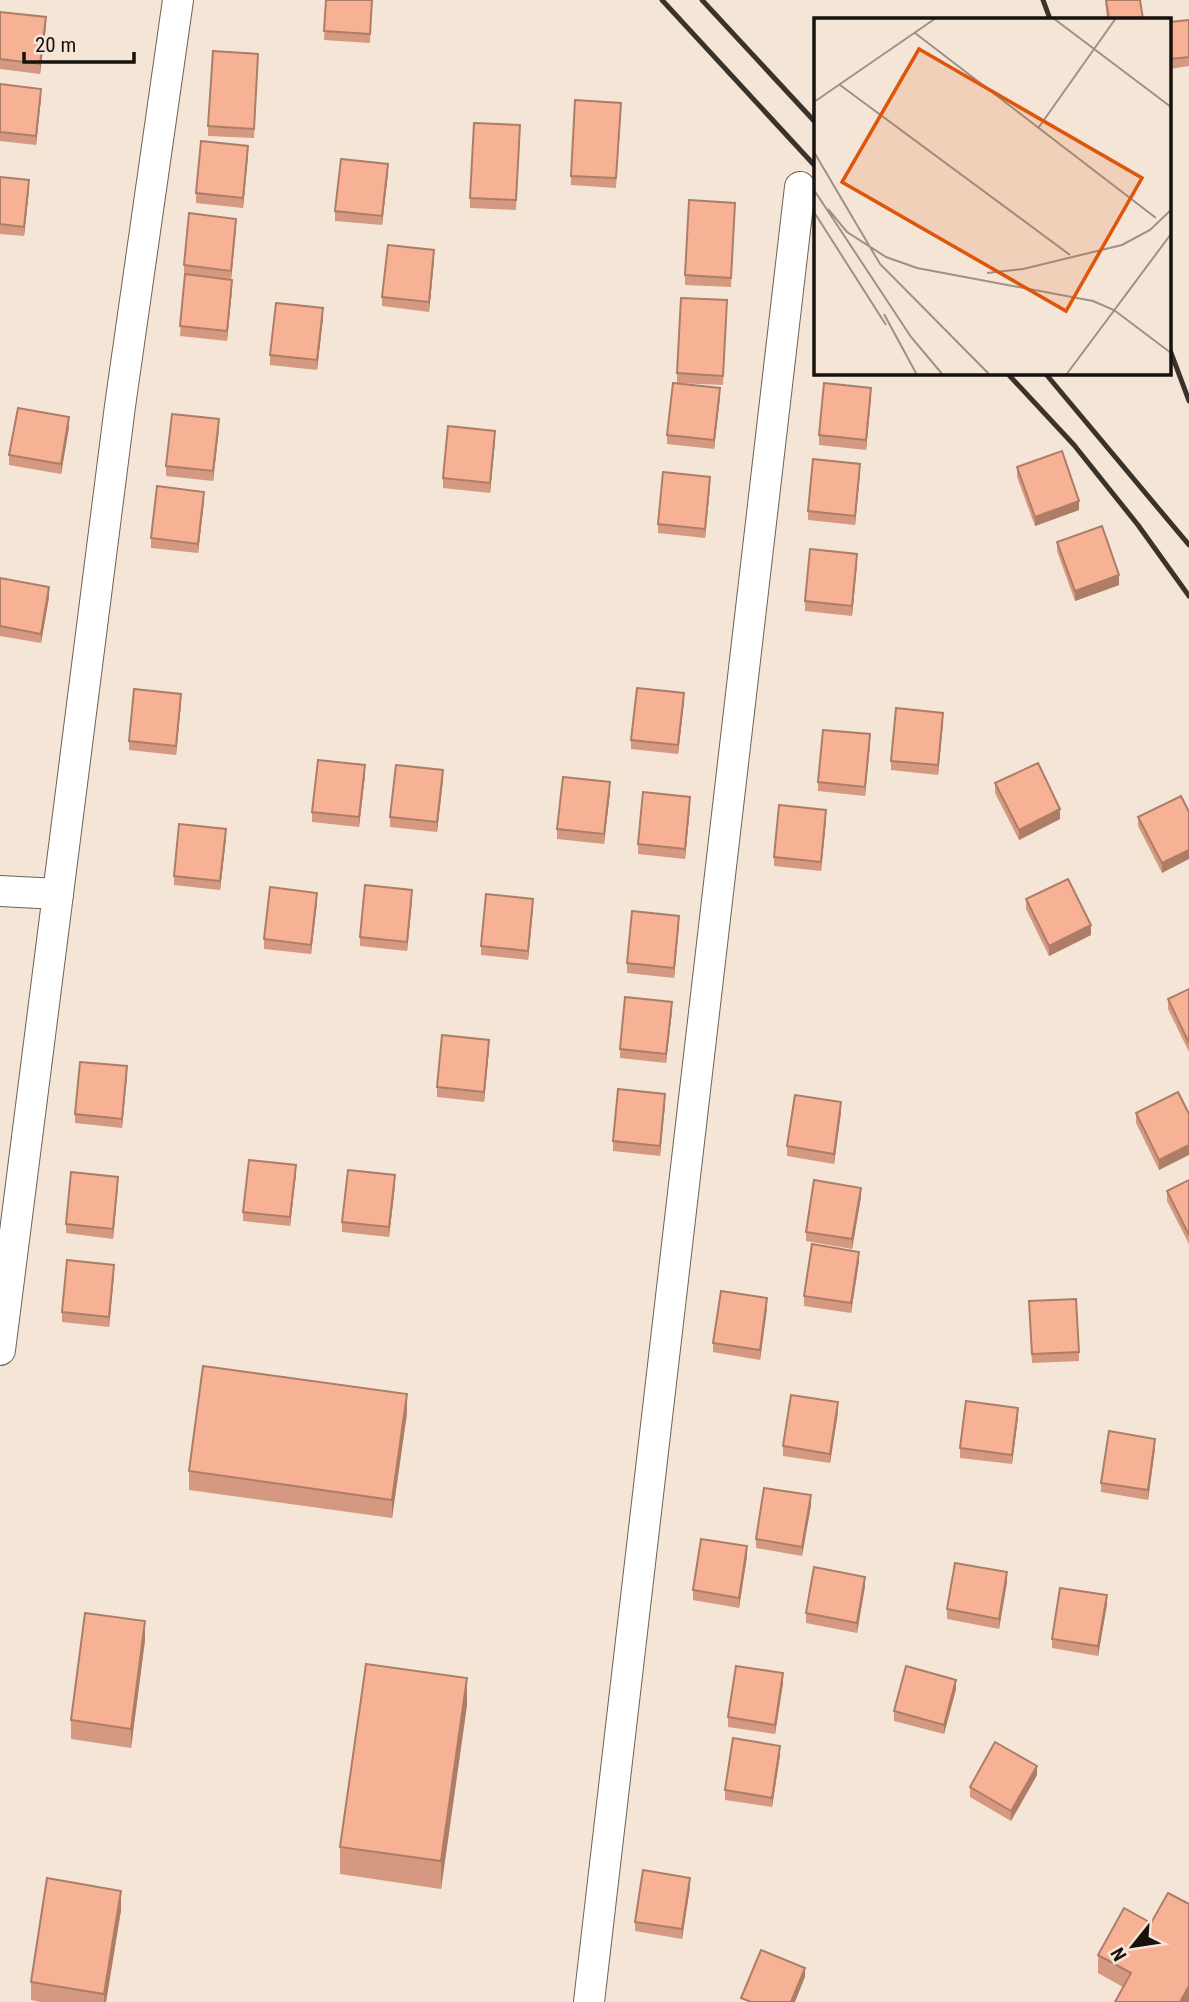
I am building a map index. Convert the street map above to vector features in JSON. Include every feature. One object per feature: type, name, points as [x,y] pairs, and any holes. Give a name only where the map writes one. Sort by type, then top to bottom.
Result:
[{"type":"street","points":[[0,1350],[120,406],[178,0]]},
{"type":"street","points":[[589,2002],[800,187]]},
{"type":"street","points":[[0,891],[58,894]]},
{"type":"building","points":[[326,0],[372,0],[370,34],[324,31]]},
{"type":"building","points":[[1106,0],[1140,0],[1143,18],[1109,18]]},
{"type":"building","points":[[0,12],[46,17],[40,64],[0,59]]},
{"type":"building","points":[[1189,20],[1189,57],[1172,59],[1172,22]]},
{"type":"building","points":[[213,51],[258,54],[254,129],[208,126]]},
{"type":"building","points":[[0,84],[41,89],[36,136],[0,132]]},
{"type":"building","points":[[575,100],[621,103],[616,178],[571,176]]},
{"type":"building","points":[[474,123],[520,125],[516,200],[470,198]]},
{"type":"building","points":[[201,141],[248,146],[243,198],[196,193]]},
{"type":"building","points":[[341,159],[388,164],[382,216],[335,211]]},
{"type":"building","points":[[0,177],[29,180],[24,227],[0,224]]},
{"type":"building","points":[[689,200],[735,203],[731,278],[685,275]]},
{"type":"building","points":[[189,213],[236,219],[231,271],[184,265]]},
{"type":"building","points":[[388,245],[434,250],[429,302],[382,297]]},
{"type":"building","points":[[185,274],[232,280],[227,331],[180,326]]},
{"type":"building","points":[[681,298],[727,300],[723,376],[677,373]]},
{"type":"building","points":[[276,303],[323,308],[317,360],[270,355]]},
{"type":"building","points":[[673,383],[720,388],[714,440],[667,435]]},
{"type":"building","points":[[824,383],[871,388],[866,440],[819,435]]},
{"type":"building","points":[[18,408],[69,417],[61,464],[9,455]]},
{"type":"building","points":[[172,414],[219,419],[213,471],[166,466]]},
{"type":"building","points":[[448,426],[495,431],[490,483],[443,478]]},
{"type":"building","points":[[1062,451],[1079,501],[1035,517],[1017,467]]},
{"type":"building","points":[[813,459],[860,464],[855,516],[808,511]]},
{"type":"building","points":[[663,472],[710,477],[705,529],[658,524]]},
{"type":"building","points":[[157,486],[204,492],[198,544],[151,538]]},
{"type":"building","points":[[1102,526],[1119,575],[1075,591],[1057,542]]},
{"type":"building","points":[[810,549],[857,554],[852,606],[805,601]]},
{"type":"building","points":[[0,578],[49,587],[41,634],[0,626]]},
{"type":"building","points":[[637,688],[684,693],[678,745],[631,740]]},
{"type":"building","points":[[134,689],[181,694],[176,746],[129,741]]},
{"type":"building","points":[[896,708],[943,713],[938,765],[891,761]]},
{"type":"building","points":[[823,730],[870,734],[865,787],[818,782]]},
{"type":"building","points":[[318,760],[365,765],[359,817],[312,812]]},
{"type":"building","points":[[1038,763],[1060,809],[1019,830],[995,783]]},
{"type":"building","points":[[396,765],[443,770],[437,822],[390,817]]},
{"type":"building","points":[[563,777],[610,782],[604,834],[557,829]]},
{"type":"building","points":[[643,792],[690,797],[685,849],[638,844]]},
{"type":"building","points":[[1181,796],[1189,812],[1189,850],[1162,863],[1138,817]]},
{"type":"building","points":[[779,805],[826,810],[821,862],[774,857]]},
{"type":"building","points":[[179,824],[226,829],[220,881],[174,876]]},
{"type":"building","points":[[1068,879],[1091,925],[1049,946],[1026,899]]},
{"type":"building","points":[[365,885],[412,890],[407,942],[360,937]]},
{"type":"building","points":[[270,887],[317,893],[311,945],[264,939]]},
{"type":"building","points":[[486,894],[533,899],[528,951],[481,946]]},
{"type":"building","points":[[632,911],[679,916],[674,968],[627,963]]},
{"type":"building","points":[[1189,989],[1189,1043],[1168,999]]},
{"type":"building","points":[[625,997],[672,1002],[666,1054],[620,1049]]},
{"type":"building","points":[[442,1035],[489,1040],[484,1092],[437,1087]]},
{"type":"building","points":[[80,1062],[127,1066],[122,1119],[75,1114]]},
{"type":"building","points":[[618,1089],[665,1094],[660,1146],[613,1141]]},
{"type":"building","points":[[1178,1092],[1189,1114],[1189,1145],[1159,1160],[1136,1113]]},
{"type":"building","points":[[795,1095],[841,1102],[834,1154],[787,1146]]},
{"type":"building","points":[[249,1160],[296,1165],[290,1217],[243,1212]]},
{"type":"building","points":[[348,1170],[395,1175],[389,1227],[342,1222]]},
{"type":"building","points":[[71,1172],[118,1177],[113,1229],[66,1224]]},
{"type":"building","points":[[814,1180],[861,1188],[852,1239],[806,1232]]},
{"type":"building","points":[[1189,1180],[1189,1235],[1167,1191]]},
{"type":"building","points":[[812,1244],[859,1252],[851,1303],[804,1296]]},
{"type":"building","points":[[67,1260],[114,1265],[109,1317],[62,1312]]},
{"type":"building","points":[[721,1291],[767,1298],[760,1350],[713,1343]]},
{"type":"building","points":[[1076,1299],[1079,1352],[1032,1354],[1029,1301]]},
{"type":"building","points":[[203,1366],[407,1394],[392,1500],[189,1471]]},
{"type":"building","points":[[791,1395],[838,1402],[830,1454],[783,1446]]},
{"type":"building","points":[[966,1401],[1018,1408],[1012,1455],[960,1448]]},
{"type":"building","points":[[1109,1431],[1155,1439],[1148,1490],[1101,1483]]},
{"type":"building","points":[[764,1488],[811,1495],[802,1547],[756,1539]]},
{"type":"building","points":[[701,1539],[747,1546],[739,1598],[693,1590]]},
{"type":"building","points":[[955,1563],[1007,1572],[999,1619],[947,1609]]},
{"type":"building","points":[[814,1567],[865,1577],[857,1623],[806,1613]]},
{"type":"building","points":[[1060,1588],[1107,1595],[1098,1646],[1052,1639]]},
{"type":"building","points":[[85,1613],[145,1621],[131,1729],[71,1720]]},
{"type":"building","points":[[366,1664],[467,1678],[441,1861],[340,1847]]},
{"type":"building","points":[[736,1666],[783,1673],[775,1725],[728,1717]]},
{"type":"building","points":[[906,1666],[956,1680],[944,1725],[894,1711]]},
{"type":"building","points":[[733,1738],[780,1746],[772,1798],[725,1790]]},
{"type":"building","points":[[995,1742],[1037,1766],[1011,1811],[970,1787]]},
{"type":"building","points":[[643,1870],[690,1878],[682,1929],[635,1922]]},
{"type":"building","points":[[47,1878],[121,1891],[104,1994],[31,1982]]},
{"type":"building","points":[[1168,1893],[1189,1904],[1189,1986],[1180,2002],[1115,2002],[1131,1973],[1098,1955],[1124,1908],[1151,1923]]},
{"type":"building","points":[[761,1950],[805,1968],[791,2002],[751,2002],[741,1998]]},
{"type":"railway","points":[[662,0],[814,165]]},
{"type":"railway","points":[[702,0],[814,121]]},
{"type":"railway","points":[[1043,0],[1050,18]]},
{"type":"railway","points":[[1172,355],[1189,401]]},
{"type":"railway","points":[[1008,374],[1074,445],[1138,525],[1189,596]]},
{"type":"railway","points":[[1046,374],[1189,545]]}]
